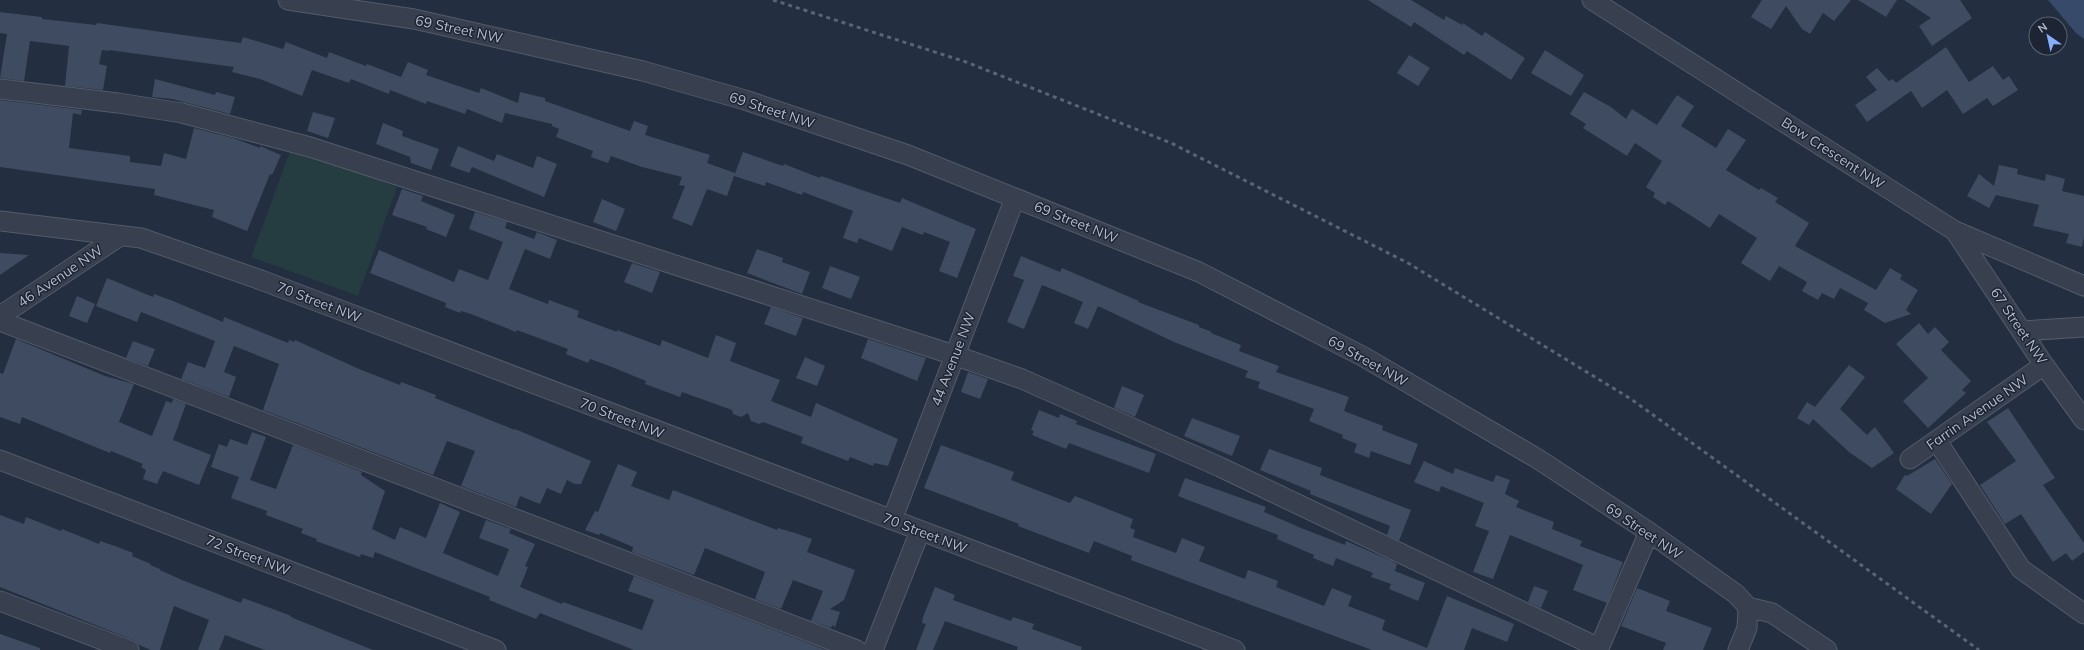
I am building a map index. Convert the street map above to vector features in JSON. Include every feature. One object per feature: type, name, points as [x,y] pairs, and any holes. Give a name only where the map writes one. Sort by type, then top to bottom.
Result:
[{"type":"street","name":"69 Street NW","points":[[288,0],[414,19],[644,71],[745,100],[908,155],[1199,272],[1364,357],[1538,459],[1649,532],[1736,594],[1748,607]]},
{"type":"street","name":"Bow Crescent NW","points":[[1592,0],[1955,231],[2084,286]]},
{"type":"street","points":[[0,89],[118,103],[182,113],[310,147],[954,355],[1022,379],[1220,467],[1599,648],[1649,532]]},
{"type":"street","name":"44 Avenue NW","points":[[892,520],[1015,198]]},
{"type":"street","name":"70 Street NW","points":[[0,221],[141,238],[261,280],[1235,650]]},
{"type":"street","name":"67 Street NW","points":[[1955,231],[2044,365],[2084,420]]},
{"type":"street","name":"46 Avenue NW","points":[[0,316],[120,236]]},
{"type":"street","points":[[0,321],[857,650]]},
{"type":"street","points":[[2022,330],[2084,327]]},
{"type":"street","name":"Farrin Avenue NW","points":[[1910,459],[2044,365]]},
{"type":"street","points":[[1937,441],[2021,569],[2084,614]]},
{"type":"street","name":"72 Street NW","points":[[0,460],[496,650]]},
{"type":"street","points":[[873,650],[920,531]]},
{"type":"street","points":[[0,601],[128,650]]},
{"type":"street","points":[[1738,650],[1747,628],[1748,607],[1772,613],[1827,650]]},
{"type":"green space","points":[[291,149],[397,187],[358,296],[251,257]]},
{"type":"water","points":[[2048,0],[2084,0],[2084,39],[2076,33],[2068,24],[2068,16],[2062,16]]},
{"type":"building","points":[[1368,0],[1411,0],[1444,20],[1446,16],[1462,25],[1463,23],[1482,36],[1485,32],[1525,58],[1511,80],[1467,51],[1464,55],[1414,22],[1411,27]]},
{"type":"building","points":[[1762,0],[1851,0],[1834,21],[1823,13],[1810,34],[1802,29],[1786,6],[1771,29],[1751,17]]},
{"type":"building","points":[[1858,0],[1897,0],[1886,17]]},
{"type":"building","points":[[1904,0],[1960,0],[1972,18],[1932,46],[1919,26],[1931,18]]},
{"type":"building","points":[[0,12],[42,17],[42,19],[96,25],[97,23],[241,43],[243,37],[283,49],[286,42],[327,58],[329,52],[401,77],[408,62],[428,70],[426,75],[479,93],[481,88],[518,103],[520,92],[545,98],[545,101],[630,131],[634,121],[648,126],[645,135],[710,155],[707,163],[735,173],[727,196],[707,189],[692,226],[672,218],[685,186],[679,185],[682,177],[642,167],[611,156],[608,163],[591,157],[593,151],[556,137],[559,129],[552,126],[552,124],[505,113],[502,123],[467,109],[465,114],[427,101],[426,104],[390,90],[389,94],[351,79],[349,83],[312,70],[302,96],[260,79],[232,72],[234,67],[102,50],[99,64],[107,66],[103,90],[65,86],[69,46],[30,41],[24,81],[0,78],[7,34],[0,33]]},
{"type":"building","points":[[1946,47],[1969,82],[1993,66],[2003,80],[2009,76],[2018,90],[1993,106],[1987,98],[1963,114],[1947,90],[1922,108],[1911,91],[1867,122],[1855,105],[1877,90],[1866,77],[1877,68],[1889,81],[1893,79],[1896,83]]},
{"type":"building","points":[[1545,50],[1584,75],[1571,96],[1531,73]]},
{"type":"building","points":[[1409,55],[1430,68],[1418,86],[1397,73]]},
{"type":"building","points":[[155,79],[215,95],[216,92],[235,97],[230,114],[172,99],[152,97]]},
{"type":"building","points":[[1584,92],[1611,107],[1626,119],[1632,109],[1657,125],[1677,95],[1694,106],[1681,126],[1716,148],[1728,129],[1746,140],[1726,170],[1759,190],[1761,188],[1778,198],[1775,202],[1809,223],[1795,246],[1876,290],[1890,268],[1902,275],[1900,279],[1918,290],[1906,310],[1911,314],[1885,323],[1864,310],[1868,303],[1840,288],[1834,299],[1822,293],[1818,300],[1802,291],[1807,282],[1779,266],[1770,281],[1741,263],[1757,238],[1719,214],[1710,228],[1668,201],[1665,205],[1653,197],[1655,193],[1646,187],[1662,161],[1635,143],[1627,156],[1583,128],[1586,124],[1570,114]]},
{"type":"building","points":[[0,100],[82,110],[81,115],[73,113],[69,148],[130,156],[130,162],[161,166],[164,153],[186,159],[194,128],[233,138],[260,148],[260,146],[281,155],[272,175],[270,174],[247,231],[212,217],[214,210],[154,195],[155,189],[0,167]]},
{"type":"building","points":[[313,112],[335,118],[328,138],[307,131]]},
{"type":"building","points":[[383,123],[403,131],[402,136],[439,149],[431,170],[411,163],[410,157],[376,144]]},
{"type":"building","points":[[458,146],[494,161],[497,154],[533,168],[537,156],[557,164],[544,197],[472,167],[469,173],[450,166]]},
{"type":"building","points":[[743,152],[783,166],[784,164],[820,178],[821,176],[900,203],[902,198],[976,229],[957,278],[939,271],[950,242],[924,232],[923,235],[902,227],[892,251],[859,238],[857,243],[843,238],[853,211],[803,192],[802,195],[766,182],[765,186],[734,176]]},
{"type":"building","points":[[1999,165],[2018,169],[2017,174],[2045,181],[2046,174],[2065,179],[2062,191],[2084,196],[2084,237],[2082,247],[2066,243],[2069,234],[2033,226],[2039,205],[1996,195],[1989,208],[1967,196],[1979,174],[1994,186]]},
{"type":"building","points":[[402,189],[423,196],[421,201],[455,215],[446,237],[426,229],[427,227],[392,215]]},
{"type":"building","points":[[602,199],[625,209],[616,231],[593,222]]},
{"type":"building","points":[[475,212],[507,222],[505,228],[534,239],[537,232],[557,240],[550,259],[525,249],[509,289],[548,304],[549,300],[579,311],[577,317],[617,332],[617,330],[660,346],[662,340],[708,358],[716,335],[736,343],[730,361],[780,380],[771,401],[811,417],[816,403],[898,439],[888,466],[874,463],[873,466],[850,457],[848,461],[801,443],[803,437],[763,422],[759,424],[751,421],[748,413],[741,417],[733,414],[732,410],[682,392],[680,397],[645,384],[646,381],[590,359],[588,363],[566,354],[568,349],[517,330],[516,332],[471,314],[461,311],[460,313],[445,307],[446,303],[370,273],[379,250],[454,282],[459,269],[488,280],[503,242],[469,229]]},
{"type":"building","points":[[757,249],[783,258],[782,262],[810,272],[802,294],[747,273]]},
{"type":"building","points":[[0,253],[29,255],[0,275]]},
{"type":"building","points":[[1021,256],[1060,272],[1062,268],[1139,301],[1138,302],[1199,325],[1199,327],[1212,332],[1211,333],[1241,345],[1239,351],[1279,366],[1276,372],[1349,397],[1344,411],[1383,426],[1382,430],[1418,444],[1410,465],[1371,451],[1369,458],[1354,452],[1357,444],[1342,438],[1343,435],[1309,421],[1314,409],[1258,388],[1260,382],[1245,377],[1248,371],[1174,342],[1098,306],[1088,329],[1074,323],[1083,302],[1042,285],[1024,329],[1007,322],[1024,280],[1013,276]]},
{"type":"building","points":[[632,263],[660,272],[652,293],[624,282]]},
{"type":"building","points":[[830,266],[860,277],[851,299],[822,288]]},
{"type":"building","points":[[107,278],[153,297],[154,294],[173,301],[223,322],[224,317],[288,343],[289,340],[294,342],[295,340],[359,369],[400,385],[401,382],[436,395],[435,398],[515,429],[591,461],[581,484],[575,484],[567,480],[561,494],[547,488],[540,504],[520,496],[516,507],[461,486],[475,451],[447,441],[433,475],[263,410],[279,364],[234,346],[224,372],[236,377],[229,397],[181,379],[188,362],[205,368],[215,341],[141,312],[137,322],[96,306]]},
{"type":"building","points":[[77,296],[95,304],[87,323],[69,316]]},
{"type":"building","points":[[771,307],[803,318],[796,336],[764,324]]},
{"type":"building","points":[[1919,323],[1928,334],[1935,327],[1949,342],[1941,350],[1971,381],[1962,390],[1966,393],[1928,428],[1903,401],[1928,378],[1896,344]]},
{"type":"building","points":[[16,339],[105,376],[134,384],[119,422],[152,436],[166,401],[172,403],[173,399],[186,404],[173,440],[211,455],[199,485],[163,471],[157,484],[143,479],[146,470],[141,467],[143,464],[111,451],[110,453],[22,417],[20,424],[0,417],[0,373],[3,374]]},
{"type":"building","points":[[868,339],[926,358],[917,381],[861,358]]},
{"type":"building","points":[[133,341],[155,349],[148,366],[126,358]]},
{"type":"building","points":[[805,357],[825,366],[817,386],[796,378]]},
{"type":"building","points":[[1849,365],[1865,377],[1840,409],[1867,435],[1875,427],[1894,453],[1872,468],[1849,452],[1813,419],[1809,425],[1797,418],[1807,402],[1815,407]]},
{"type":"building","points":[[968,372],[988,379],[980,399],[961,392]]},
{"type":"building","points":[[1122,386],[1144,395],[1135,417],[1114,408]]},
{"type":"building","points":[[2008,408],[2055,478],[2043,485],[2084,543],[2084,552],[2072,561],[2066,553],[2053,562],[2021,514],[2005,524],[1980,485],[2016,461],[1987,422]]},
{"type":"building","points":[[1039,410],[1059,418],[1060,414],[1077,421],[1076,424],[1156,454],[1149,473],[1069,443],[1066,449],[1032,435],[1034,431],[1031,430]]},
{"type":"building","points":[[1192,418],[1240,436],[1232,456],[1184,436]]},
{"type":"building","points":[[252,432],[266,437],[250,480],[276,489],[293,445],[362,472],[361,475],[385,491],[372,529],[395,540],[400,527],[426,538],[440,503],[460,512],[443,553],[498,576],[509,549],[479,538],[486,520],[511,529],[509,533],[535,544],[525,566],[528,567],[520,587],[562,604],[563,602],[642,630],[654,600],[628,591],[634,576],[826,650],[634,650],[540,613],[536,619],[489,600],[490,597],[375,552],[373,558],[361,554],[360,557],[316,541],[317,539],[301,533],[303,529],[266,515],[267,511],[231,498],[239,477],[211,467],[219,444],[227,447],[230,439],[247,445]]},
{"type":"building","points":[[941,445],[1014,472],[1011,480],[1070,503],[1075,496],[1133,519],[1130,528],[1135,530],[1133,537],[1176,553],[1182,538],[1205,547],[1199,561],[1245,579],[1248,570],[1251,571],[1278,581],[1276,587],[1324,606],[1332,588],[1352,596],[1348,606],[1385,620],[1382,630],[1427,648],[1447,596],[1514,624],[1507,642],[1472,628],[1464,650],[1372,650],[1131,560],[1132,556],[1094,541],[1089,553],[1018,526],[1019,524],[924,488]]},
{"type":"building","points":[[1269,449],[1322,468],[1320,475],[1411,510],[1399,541],[1387,535],[1390,526],[1310,494],[1311,491],[1260,470]]},
{"type":"building","points":[[1935,459],[1952,484],[1931,514],[1896,489],[1905,475],[1907,476]]},
{"type":"building","points":[[1424,461],[1453,474],[1455,468],[1493,482],[1496,475],[1510,480],[1505,494],[1519,501],[1516,507],[1554,522],[1552,529],[1582,541],[1580,546],[1623,562],[1607,603],[1573,590],[1583,565],[1510,535],[1493,579],[1473,572],[1489,531],[1475,526],[1484,503],[1441,486],[1439,492],[1414,482]]},
{"type":"building","points":[[618,464],[637,472],[631,486],[669,500],[673,490],[777,530],[778,528],[812,539],[807,552],[855,570],[844,600],[830,609],[840,612],[835,627],[832,625],[831,628],[811,621],[823,591],[793,580],[781,609],[755,599],[765,572],[705,548],[694,575],[632,552],[633,547],[600,533],[599,535],[585,530],[595,511],[598,512]]},
{"type":"building","points":[[1185,478],[1266,507],[1264,512],[1301,528],[1345,545],[1346,541],[1392,561],[1397,564],[1395,571],[1425,583],[1418,601],[1389,589],[1391,584],[1371,577],[1373,573],[1336,558],[1333,566],[1313,558],[1314,555],[1277,539],[1278,535],[1178,496]]},
{"type":"building","points":[[0,515],[24,524],[26,517],[61,531],[62,529],[99,544],[100,541],[115,546],[133,553],[132,556],[182,580],[241,603],[243,598],[289,615],[293,618],[373,650],[265,650],[225,635],[219,650],[198,650],[209,620],[174,606],[160,650],[151,650],[139,645],[133,640],[0,587]]},
{"type":"building","points":[[1534,586],[1548,591],[1541,608],[1528,602]]},
{"type":"building","points":[[935,587],[955,595],[953,600],[1011,621],[1013,617],[1034,624],[1032,629],[1082,647],[1081,650],[1017,650],[1018,647],[945,621],[933,650],[916,650],[926,624],[922,623],[923,617]]},
{"type":"building","points":[[1637,588],[1670,601],[1666,611],[1712,628],[1703,650],[1663,650],[1666,643],[1621,626]]},
{"type":"building","points":[[0,634],[40,648],[40,650],[0,650]]},
{"type":"railway","points":[[773,0],[966,62],[1171,143],[1408,263],[1631,399],[1979,650]]}]
